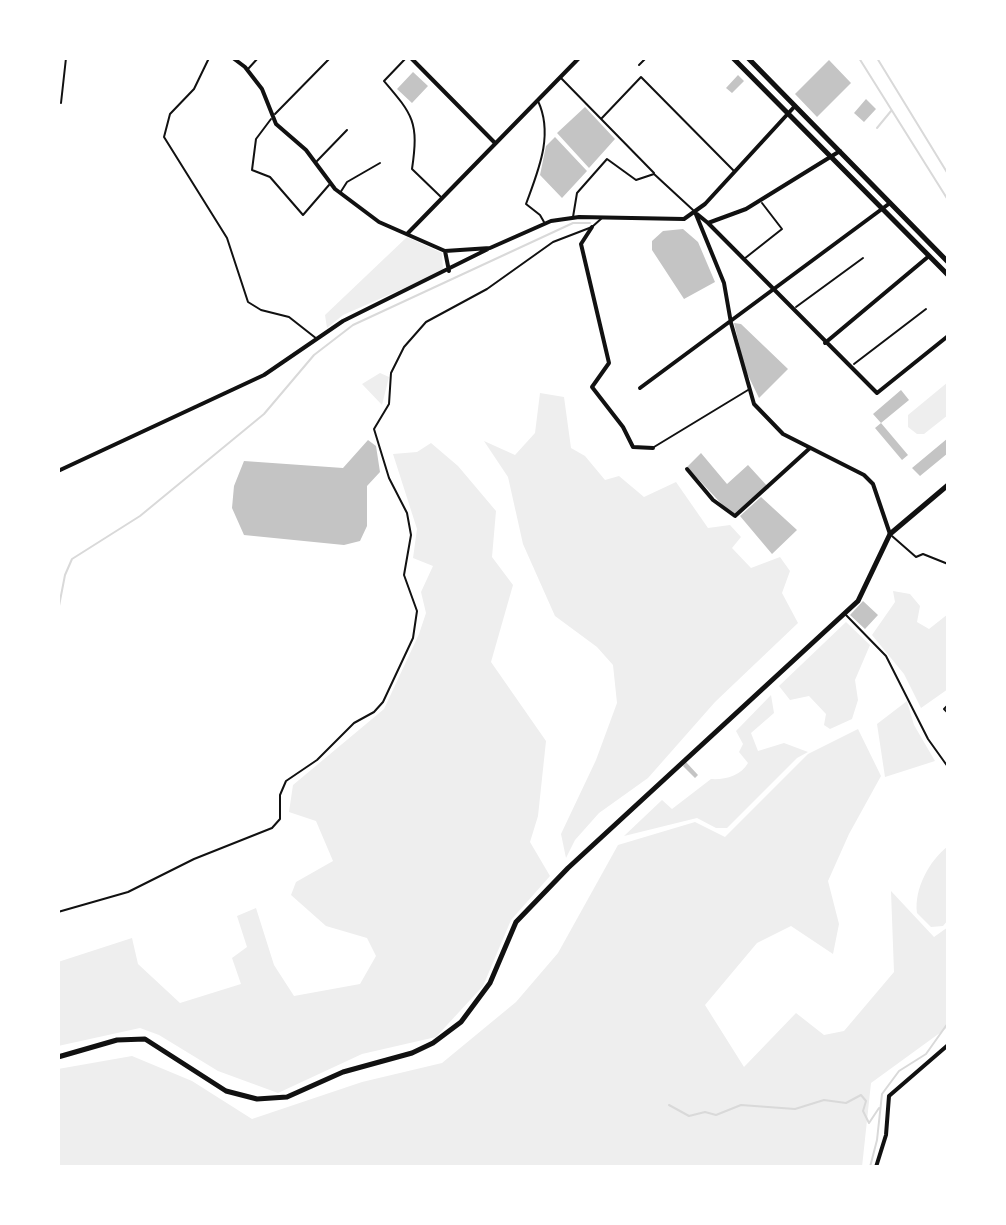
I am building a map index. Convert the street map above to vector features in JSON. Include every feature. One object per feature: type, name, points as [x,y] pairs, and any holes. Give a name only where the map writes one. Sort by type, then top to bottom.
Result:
[{"type":"street","points":[[233,58],[262,89],[276,124],[316,162],[339,193],[379,222],[445,251],[490,248]]},
{"type":"street","points":[[408,58],[495,143]]},
{"type":"street","points":[[408,233],[579,58]]},
{"type":"street","points":[[733,58],[948,275]]},
{"type":"street","points":[[748,58],[948,262]]},
{"type":"street","points":[[58,471],[264,375],[343,321],[544,224],[605,216],[684,219],[695,212],[795,106]]},
{"type":"street","points":[[806,133],[813,125]]},
{"type":"street","points":[[708,223],[760,201],[840,151]]},
{"type":"street","points":[[640,388],[774,292],[890,203]]},
{"type":"street","points":[[695,212],[849,367],[871,388],[881,393],[948,336]]},
{"type":"street","points":[[695,212],[724,283],[748,390],[765,419],[810,448],[864,475],[873,484],[890,534]]},
{"type":"street","points":[[592,227],[581,244],[609,363],[592,387],[623,427],[633,447],[653,448]]},
{"type":"street","points":[[445,251],[449,271]]},
{"type":"street","points":[[825,343],[929,256]]},
{"type":"street","points":[[687,469],[713,500],[735,516],[810,448]]},
{"type":"street","points":[[58,1057],[117,1040],[145,1039],[226,1091],[257,1099],[297,1093],[343,1072],[412,1053],[433,1043],[461,1022],[490,983],[516,922],[568,868],[845,614],[867,587],[890,534],[947,488]]},
{"type":"street","points":[[876,1167],[886,1135],[889,1096],[948,1045]]},
{"type":"lane","points":[[61,103],[66,58]]},
{"type":"lane","points":[[209,58],[194,89],[170,114],[164,137],[227,238],[248,302],[261,310],[289,317],[318,340]]},
{"type":"lane","points":[[247,70],[258,58]]},
{"type":"lane","points":[[330,58],[272,117],[256,139],[252,170],[270,177],[303,215],[330,184]]},
{"type":"lane","points":[[408,58],[384,81],[412,113],[415,148],[412,169],[443,198]]},
{"type":"lane","points":[[639,65],[646,58]]},
{"type":"lane","points":[[560,77],[695,212]]},
{"type":"lane","points":[[601,119],[641,77],[734,171]]},
{"type":"lane","points":[[537,100],[545,117],[542,159],[526,204],[540,215],[544,224]]},
{"type":"lane","points":[[316,162],[347,130]]},
{"type":"lane","points":[[572,218],[577,193],[607,159],[636,180],[654,174]]},
{"type":"lane","points":[[339,193],[347,182],[380,163]]},
{"type":"lane","points":[[743,260],[782,229],[760,201]]},
{"type":"lane","points":[[58,912],[128,892],[194,859],[272,828],[280,819],[280,795],[286,781],[317,760],[345,731],[370,715],[383,702],[409,652],[417,611],[404,575],[411,535],[407,513],[389,478],[374,429],[389,404],[391,373],[404,347],[426,322],[487,289],[553,242],[592,227],[605,216]]},
{"type":"lane","points":[[792,310],[863,258]]},
{"type":"lane","points":[[653,448],[748,390]]},
{"type":"lane","points":[[890,534],[916,557],[923,554],[947,562]]},
{"type":"lane","points":[[845,614],[886,656],[916,708],[928,739],[948,767]]},
{"type":"lane","points":[[948,705],[944,709],[948,713]]},
{"type":"path","points":[[849,367],[926,309]]},
{"type":"shaded area","points":[[407,237],[442,253],[443,271],[343,315],[327,328],[325,315]]},
{"type":"shaded area","points":[[380,373],[389,377],[382,405],[362,384]]},
{"type":"shaded area","points":[[948,382],[948,415],[924,434],[917,434],[908,427],[908,415]]},
{"type":"shaded area","points":[[540,393],[564,397],[571,448],[585,456],[605,480],[619,476],[644,497],[676,482],[708,528],[730,525],[741,537],[732,548],[751,568],[780,557],[790,571],[782,593],[798,623],[715,702],[648,778],[599,813],[575,840],[566,858],[561,834],[596,760],[617,703],[613,665],[597,647],[555,616],[523,544],[508,477],[484,441],[515,455],[535,433]]},
{"type":"shaded area","points":[[431,443],[458,466],[496,511],[492,557],[513,585],[491,662],[546,741],[538,816],[530,842],[550,876],[511,920],[483,986],[436,1037],[362,1054],[278,1093],[218,1071],[159,1035],[140,1028],[58,1046],[58,962],[132,938],[138,964],[180,1003],[241,984],[232,958],[247,947],[237,916],[256,908],[274,965],[294,996],[360,984],[376,956],[367,938],[326,926],[291,895],[296,882],[333,861],[316,821],[289,812],[293,785],[384,709],[419,634],[426,613],[421,592],[433,566],[413,558],[417,529],[393,454],[417,452]]},
{"type":"shaded area","points":[[893,591],[910,594],[920,606],[917,622],[929,629],[948,614],[948,689],[921,708],[904,674],[872,635],[895,602]]},
{"type":"shaded area","points":[[846,622],[870,645],[855,680],[858,700],[852,719],[830,729],[824,725],[826,714],[809,696],[790,700],[779,686]]},
{"type":"shaded area","points":[[771,695],[774,713],[751,733],[758,751],[784,743],[808,752],[797,758],[727,828],[716,828],[697,818],[624,836],[662,800],[672,809],[711,779],[721,779],[741,771],[748,763],[739,752],[743,744],[736,731]]},
{"type":"shaded area","points":[[907,701],[914,725],[935,761],[885,777],[877,724]]},
{"type":"shaded area","points":[[858,729],[881,776],[849,834],[828,881],[839,924],[833,954],[791,926],[757,943],[705,1005],[744,1067],[796,1013],[824,1035],[844,1031],[894,972],[891,891],[934,937],[948,927],[948,1027],[871,1083],[862,1167],[58,1167],[58,1069],[132,1056],[192,1081],[252,1119],[362,1082],[442,1063],[516,1002],[558,953],[618,845],[695,822],[725,837],[808,754]]},
{"type":"shaded area","points":[[948,846],[948,920],[943,926],[931,927],[917,913],[920,885],[929,867]]},
{"type":"building","points":[[829,60],[851,83],[817,117],[795,94]]},
{"type":"building","points":[[413,72],[428,86],[412,103],[397,89]]},
{"type":"building","points":[[738,75],[744,81],[732,93],[726,88]]},
{"type":"building","points":[[866,99],[876,109],[864,122],[854,113]]},
{"type":"building","points":[[585,107],[615,139],[589,168],[557,133]]},
{"type":"building","points":[[555,137],[587,171],[562,198],[540,175],[546,146]]},
{"type":"building","points":[[683,229],[698,242],[715,282],[684,299],[652,250],[652,241],[663,231]]},
{"type":"building","points":[[734,323],[741,324],[788,369],[759,398],[745,369]]},
{"type":"building","points":[[901,390],[909,400],[881,423],[873,414]]},
{"type":"building","points":[[881,423],[908,455],[902,460],[875,428]]},
{"type":"building","points":[[948,438],[948,453],[920,476],[912,468]]},
{"type":"building","points":[[368,440],[376,446],[380,472],[367,486],[367,526],[360,541],[344,545],[244,535],[232,508],[234,486],[244,461],[343,468]]},
{"type":"building","points":[[701,453],[727,484],[748,465],[769,488],[736,514],[730,513],[687,467]]},
{"type":"building","points":[[761,497],[797,530],[772,554],[740,516]]},
{"type":"building","points":[[863,601],[878,615],[865,629],[850,615]]},
{"type":"building","points":[[686,762],[698,775],[695,778],[683,766]]},
{"type":"waterway","points":[[859,58],[948,200]]},
{"type":"waterway","points":[[877,58],[948,174]]},
{"type":"waterway","points":[[877,128],[891,111]]},
{"type":"waterway","points":[[58,611],[65,575],[72,559],[140,516],[264,414],[314,355],[353,325],[573,223],[590,223]]},
{"type":"waterway","points":[[870,1167],[877,1140],[882,1094],[899,1071],[926,1054],[948,1023]]},
{"type":"waterway","points":[[669,1105],[689,1116],[705,1112],[716,1115],[741,1105],[795,1109],[824,1100],[846,1103],[861,1095],[866,1101],[863,1111],[869,1123],[879,1108]]}]
